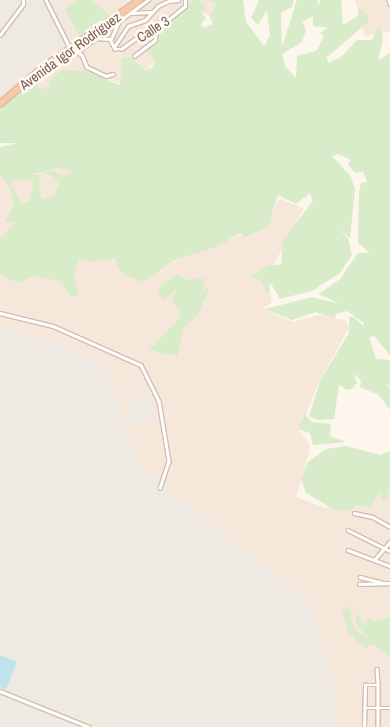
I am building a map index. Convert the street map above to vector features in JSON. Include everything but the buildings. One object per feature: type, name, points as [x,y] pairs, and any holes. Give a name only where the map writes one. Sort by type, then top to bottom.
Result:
[{"type":"highway","name":"Avenida Igor Rodríguez","points":[[0,103],[134,0]]},
{"type":"highway","name":"Avenida Igor Rodríguez","points":[[73,48],[140,0]]},
{"type":"street","points":[[0,35],[23,5],[23,0]]},
{"type":"street","points":[[46,0],[73,48],[82,55],[87,67],[106,76],[113,74]]},
{"type":"street","points":[[73,48],[96,38],[148,0]]},
{"type":"street","points":[[128,15],[150,12],[170,1],[178,0]]},
{"type":"street","name":"Calle 3","points":[[114,47],[116,51],[156,25],[168,20],[186,1]]},
{"type":"street","points":[[114,47],[128,26],[145,20],[150,12]]},
{"type":"street","points":[[114,47],[111,40],[119,21]]},
{"type":"street","points":[[134,56],[155,40],[156,25]]},
{"type":"street","points":[[96,38],[111,40]]},
{"type":"street","points":[[0,313],[54,326],[141,365],[159,401],[169,461],[160,488]]},
{"type":"street","points":[[354,513],[373,517],[390,527]]},
{"type":"street","points":[[348,530],[386,547],[390,551]]},
{"type":"street","points":[[375,559],[390,542]]},
{"type":"street","points":[[348,550],[390,566]]},
{"type":"street","points":[[360,577],[390,583]]},
{"type":"street","points":[[359,584],[376,586],[384,582]]},
{"type":"street","points":[[378,669],[378,727]]},
{"type":"street","points":[[364,727],[365,685],[378,685]]},
{"type":"street","points":[[0,691],[88,727]]},
{"type":"street","points":[[364,708],[390,708]]},
{"type":"shaded area","points":[[0,0],[210,0],[216,6],[211,17],[191,7],[164,51],[147,69],[121,68],[122,84],[86,71],[83,74],[65,72],[50,89],[40,92],[29,74],[0,98]]},
{"type":"shaded area","points":[[0,0],[64,0],[60,2],[74,36],[0,90]]},
{"type":"shaded area","points":[[355,0],[390,0],[390,32],[365,36]]},
{"type":"shaded area","points":[[66,168],[86,177],[42,203],[21,207],[18,222],[0,240],[0,174],[12,182],[49,169]]},
{"type":"shaded area","points":[[279,199],[304,208],[272,268],[258,276],[258,279],[268,282],[272,303],[262,308],[293,322],[318,315],[345,320],[349,328],[319,382],[299,431],[309,443],[309,453],[296,497],[326,508],[351,509],[367,491],[390,492],[390,727],[0,727],[0,274],[74,261],[92,253],[109,256],[145,281],[171,263],[266,225]]},
{"type":"shaded area","points":[[0,328],[74,348],[109,373],[139,465],[308,601],[335,684],[336,727],[110,727],[91,721],[71,727],[0,727]]},
{"type":"shaded area","points":[[151,395],[156,419],[133,424],[128,400]]},
{"type":"green space","points":[[80,0],[92,0],[110,16],[80,38],[65,9]]},
{"type":"green space","points":[[192,0],[199,0],[209,10],[201,12],[206,18],[200,25],[204,28],[213,24],[210,17],[216,5],[207,0],[243,0],[246,22],[264,46],[270,36],[267,10],[258,25],[251,18],[259,0],[294,0],[292,7],[281,13],[282,47],[297,0],[317,0],[319,6],[320,0],[341,0],[343,25],[358,16],[359,9],[368,16],[368,22],[326,58],[329,63],[341,57],[357,40],[372,40],[378,27],[381,29],[383,40],[378,61],[390,53],[390,355],[374,336],[369,337],[376,359],[390,360],[390,386],[385,383],[390,389],[390,410],[379,395],[360,387],[361,381],[353,373],[357,383],[352,389],[347,390],[339,385],[334,419],[317,420],[309,416],[320,381],[349,333],[349,317],[354,317],[363,326],[364,323],[347,311],[336,314],[335,319],[316,312],[292,320],[265,309],[312,297],[340,304],[319,294],[340,279],[358,253],[370,253],[358,243],[359,192],[361,183],[367,182],[363,172],[355,173],[348,165],[351,160],[338,154],[332,156],[350,175],[355,189],[350,238],[336,227],[348,238],[352,255],[340,273],[312,291],[280,299],[270,282],[269,295],[259,279],[248,277],[270,265],[281,265],[283,240],[313,201],[310,193],[296,204],[278,195],[268,227],[245,237],[240,233],[219,246],[173,261],[144,282],[122,274],[114,258],[94,262],[79,258],[74,276],[79,291],[76,296],[71,296],[59,281],[34,276],[18,283],[0,275],[0,239],[16,222],[5,222],[14,205],[10,187],[0,175],[0,147],[18,143],[0,143],[0,107],[36,77],[39,89],[49,88],[51,79],[62,70],[87,71],[120,85],[122,58],[129,57],[145,70],[152,68],[155,61],[145,50],[155,40],[158,25],[175,18]],"holes":[[[313,16],[313,26],[328,28],[320,33],[324,37],[316,51],[297,56],[296,78],[285,66],[282,54],[302,42],[306,30],[302,22]],[[58,168],[73,171],[63,176],[54,171],[43,173],[53,176],[59,184],[54,195],[43,200],[39,194],[40,176],[32,174]],[[33,179],[31,200],[21,204],[10,182]]]},
{"type":"green space","points":[[177,275],[188,280],[205,278],[202,292],[207,287],[209,290],[198,314],[184,327],[177,356],[149,350],[180,318],[181,310],[172,302],[178,286],[165,301],[157,293],[164,282]]},
{"type":"green space","points":[[305,414],[312,422],[331,424],[330,436],[346,442],[313,445],[310,433],[298,429]]},
{"type":"green space","points":[[346,446],[380,455],[390,451],[390,489],[384,502],[379,492],[371,507],[356,505],[352,510],[335,510],[306,493],[301,479],[308,462],[326,449]]},
{"type":"green space","points":[[348,605],[354,629],[370,641],[356,623],[356,612],[364,624],[369,619],[374,622],[390,617],[390,656],[373,644],[365,648],[349,633],[342,613]]},
{"type":"water","points":[[0,655],[17,662],[6,689],[0,687]]}]
